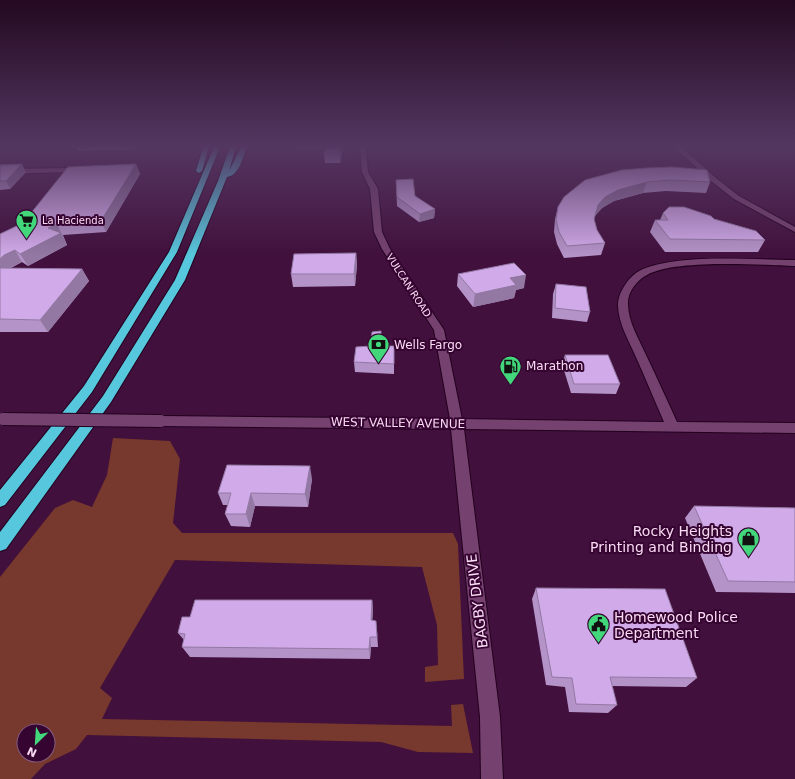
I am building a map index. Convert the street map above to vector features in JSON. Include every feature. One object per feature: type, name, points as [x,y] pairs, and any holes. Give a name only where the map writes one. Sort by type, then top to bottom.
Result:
[{"type":"highway","points":[[173,252],[176,230],[194,183]]},
{"type":"highway","points":[[0,501],[88,389],[173,252],[202,183]]},
{"type":"highway","points":[[0,544],[107,399],[180,280],[221,183]]},
{"type":"street","name":"VULCAN ROAD","points":[[371,183],[374,189],[378,232],[386,249],[439,330],[458,424]]},
{"type":"street","points":[[717,183],[736,196],[795,230]]},
{"type":"street","points":[[730,183],[741,193],[795,222]]},
{"type":"street","points":[[673,427],[626,323],[622,306],[624,294],[643,274],[660,267],[693,264],[795,263]]},
{"type":"street","name":"WEST VALLEY AVENUE","points":[[1,419],[795,428]]},
{"type":"street","name":"BAGBY DRIVE","points":[[458,424],[490,717],[492,779]]},
{"type":"shaded area","points":[[113,438],[170,441],[180,459],[173,523],[182,533],[453,533],[458,544],[464,679],[425,682],[425,667],[438,665],[437,625],[422,567],[175,560],[100,688],[112,698],[102,719],[452,726],[451,705],[463,704],[473,753],[418,752],[381,742],[87,735],[76,749],[56,759],[56,723],[16,723],[16,763],[47,763],[31,779],[0,779],[0,577],[55,508],[73,500],[92,507],[107,475]]},
{"type":"building","points":[[55,183],[124,183],[101,221],[57,224],[48,228],[61,233],[20,254],[15,250],[4,255],[0,259],[0,234],[23,223]]},
{"type":"building","points":[[396,183],[414,183],[415,196],[435,209],[420,214],[397,197]]},
{"type":"building","points":[[581,183],[642,183],[618,190],[605,197],[598,205],[594,219],[597,230],[605,243],[567,246],[559,232],[556,220],[558,207],[564,197]]},
{"type":"building","points":[[669,207],[684,207],[711,216],[714,219],[756,231],[765,240],[670,239],[655,220],[668,220],[663,213]]},
{"type":"building","points":[[356,253],[354,274],[291,274],[294,254]]},
{"type":"building","points":[[514,263],[526,275],[510,278],[516,285],[475,294],[458,274]]},
{"type":"building","points":[[0,268],[82,269],[40,320],[0,319]]},
{"type":"building","points":[[556,284],[586,287],[590,312],[555,308]]},
{"type":"building","points":[[381,331],[381,346],[394,346],[394,364],[354,362],[356,347],[371,346],[372,332]]},
{"type":"building","points":[[565,355],[608,355],[620,384],[574,384]]},
{"type":"building","points":[[227,465],[310,466],[305,494],[251,493],[246,514],[225,514],[231,493],[218,493]]},
{"type":"building","points":[[694,506],[795,508],[795,582],[728,581]]},
{"type":"building","points":[[536,588],[665,589],[697,678],[610,677],[617,705],[576,704],[572,678],[552,677]]},
{"type":"building","points":[[195,600],[372,600],[371,620],[376,621],[377,637],[370,637],[369,649],[182,647],[185,634],[178,633],[182,617],[190,617]]},
{"type":"place","name":"La Hacienda","points":[[26,240]]},
{"type":"place","name":"Wells Fargo","points":[[378,364]]},
{"type":"place","name":"Marathon","points":[[511,386]]},
{"type":"place","name":"Rocky Heights Printing and Binding","points":[[748,558]]},
{"type":"place","name":"Homewood Police Department","points":[[598,644]]}]
